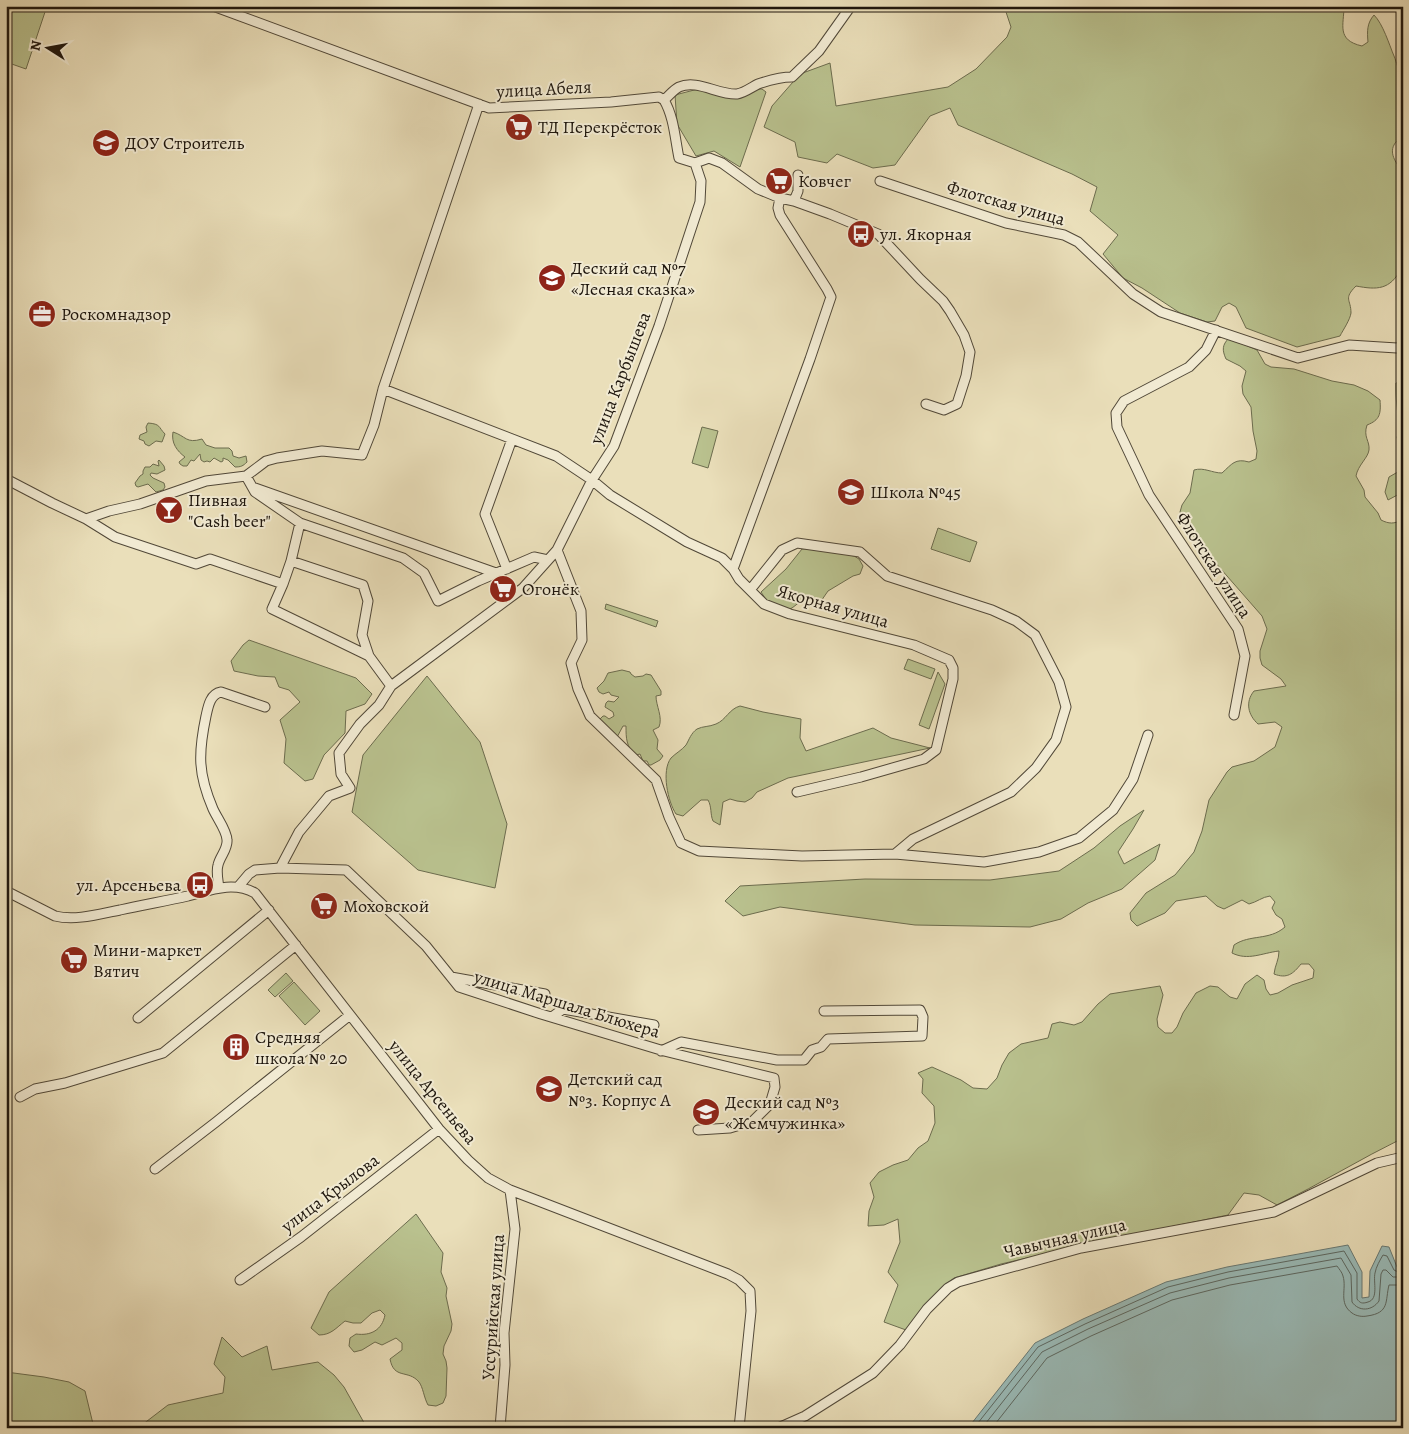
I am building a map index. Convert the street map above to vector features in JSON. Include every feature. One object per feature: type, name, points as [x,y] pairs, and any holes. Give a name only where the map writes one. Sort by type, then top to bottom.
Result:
[{"type":"street","name":"улица Абеля","points":[[213,6],[489,108],[611,102],[658,97],[664,100]]},
{"type":"street","points":[[851,6],[819,51],[792,77],[782,77],[761,83],[738,94],[700,86],[685,85],[677,88],[664,100],[671,117],[679,158],[695,163],[709,158],[722,163],[758,189],[830,214],[878,234],[943,301],[964,335],[970,352],[966,376],[957,404],[944,410],[926,404]]},
{"type":"street","points":[[86,519],[109,511],[140,504],[206,481],[246,476],[266,461],[322,451],[362,455],[374,425],[383,389],[479,104]]},
{"type":"street","name":"улица Карбышева","points":[[280,868],[299,832],[329,796],[350,788],[341,774],[339,753],[360,724],[379,705],[391,686],[523,588],[557,550],[592,480],[614,446],[659,326],[700,202],[700,181],[695,163]]},
{"type":"street","points":[[794,202],[798,191],[798,175]]},
{"type":"street","name":"Флотская улица","points":[[880,181],[1006,223],[1064,235],[1078,242],[1128,290],[1161,312],[1298,358],[1349,346],[1397,348],[1403,346]]},
{"type":"street","points":[[733,569],[807,367],[830,297],[827,289],[780,215],[778,208],[780,198]]},
{"type":"street","name":"Флотская улица","points":[[1216,330],[1206,350],[1189,367],[1124,401],[1116,412],[1117,427],[1149,495],[1238,629],[1245,656],[1234,715]]},
{"type":"street","name":"Якорная улица","points":[[383,389],[556,456],[592,480],[610,496],[687,542],[722,558],[733,569],[739,579],[764,604],[790,614],[914,645],[949,660],[953,668],[953,679],[936,750],[924,759],[861,777],[797,792]]},
{"type":"street","points":[[507,569],[485,514],[512,439]]},
{"type":"street","points":[[246,476],[255,492],[300,523],[403,558],[424,573],[438,601],[534,558],[548,560]]},
{"type":"street","points":[[6,479],[86,519],[115,537],[196,564],[210,559],[283,584]]},
{"type":"street","points":[[252,487],[496,574]]},
{"type":"street","points":[[300,523],[291,561],[272,609],[369,656]]},
{"type":"street","points":[[750,590],[782,550],[796,543],[860,552],[887,576],[992,610],[1016,621],[1035,635],[1059,682],[1066,707],[1056,740],[1036,768],[1011,792],[913,839],[895,854]]},
{"type":"street","points":[[557,550],[580,611],[582,640],[571,664],[578,689],[590,716],[656,780],[668,817],[681,842],[699,851],[802,856],[895,854],[984,862],[1039,852],[1079,838],[1113,810],[1133,779],[1148,735]]},
{"type":"street","points":[[291,561],[363,585],[368,601],[362,635],[369,656],[391,686]]},
{"type":"street","points":[[219,888],[218,864],[228,841],[207,795],[202,778],[200,760],[208,709],[213,696],[217,692],[265,707]]},
{"type":"street","name":"улица Маршала Блюхера","points":[[238,887],[255,870],[280,868],[346,870],[426,946],[459,987],[661,1050],[774,1078],[775,1087],[770,1104],[753,1121],[730,1128],[698,1130]]},
{"type":"street","points":[[6,891],[55,916],[70,917],[88,916],[124,909],[219,888],[238,887]]},
{"type":"street","name":"улица Арсеньева","points":[[238,887],[255,893],[439,1129],[488,1178],[510,1190],[728,1274],[739,1280],[750,1291],[752,1311],[739,1428]]},
{"type":"street","points":[[138,1018],[269,910]]},
{"type":"street","points":[[20,1097],[35,1089],[65,1083],[164,1053],[296,945]]},
{"type":"street","points":[[451,977],[544,994]]},
{"type":"street","points":[[552,1017],[563,1009],[654,1025]]},
{"type":"street","points":[[661,1050],[681,1042],[777,1060],[804,1060],[812,1050],[821,1047],[828,1039],[922,1036],[923,1017],[920,1010],[824,1011]]},
{"type":"street","points":[[155,1169],[350,1015]]},
{"type":"street","name":"улица Крылова","points":[[240,1280],[301,1237],[439,1129]]},
{"type":"street","name":"Чавычная улица","points":[[778,1428],[805,1416],[873,1374],[900,1345],[927,1310],[948,1288],[958,1282],[1081,1248],[1274,1212],[1377,1163],[1403,1157]]},
{"type":"street","name":"Уссурийская улица","points":[[500,1428],[505,1364],[504,1333],[515,1228],[510,1190]]},
{"type":"green space","points":[[9,6],[47,6],[26,69],[6,62],[6,15]]},
{"type":"green space","points":[[1004,6],[1344,6],[1343,31],[1345,36],[1348,40],[1362,46],[1368,42],[1368,27],[1374,15],[1383,29],[1398,68],[1403,74],[1403,136],[1395,144],[1392,152],[1396,163],[1403,171],[1403,255],[1398,262],[1401,269],[1397,276],[1382,287],[1356,286],[1352,290],[1349,297],[1351,313],[1340,336],[1297,347],[1246,328],[1236,307],[1229,303],[1222,307],[1215,321],[1207,322],[1180,313],[1123,278],[1103,254],[1118,235],[1090,211],[1097,187],[1072,174],[958,125],[950,108],[930,116],[895,165],[873,168],[837,154],[827,163],[798,157],[795,142],[764,127],[772,106],[800,74],[830,63],[836,106],[948,87],[976,69],[1007,37],[1011,27]]},
{"type":"green space","points":[[698,89],[737,96],[757,89],[762,89],[766,92],[740,167],[714,151],[696,156],[677,124],[675,95]]},
{"type":"green space","points":[[1229,338],[1257,350],[1265,364],[1271,367],[1294,369],[1332,381],[1354,385],[1368,391],[1380,400],[1379,416],[1375,421],[1367,425],[1366,436],[1369,450],[1356,476],[1364,490],[1365,497],[1378,513],[1381,520],[1394,523],[1402,520],[1403,517],[1403,1138],[1277,1205],[1259,1195],[1244,1193],[1228,1215],[1091,1243],[1001,1264],[954,1278],[940,1289],[906,1330],[884,1322],[898,1285],[888,1272],[900,1242],[898,1219],[884,1225],[868,1226],[869,1211],[874,1197],[870,1183],[879,1172],[908,1160],[918,1148],[928,1141],[935,1123],[934,1106],[922,1093],[923,1079],[918,1073],[932,1067],[961,1080],[973,1088],[987,1089],[997,1078],[1009,1053],[1021,1044],[1048,1038],[1052,1024],[1060,1022],[1074,1025],[1082,1022],[1110,994],[1160,986],[1163,995],[1157,1019],[1158,1027],[1165,1033],[1172,1033],[1196,993],[1210,986],[1218,987],[1230,997],[1237,999],[1245,984],[1257,975],[1264,980],[1270,995],[1313,978],[1314,970],[1309,964],[1301,964],[1286,976],[1274,974],[1279,951],[1255,956],[1232,953],[1234,945],[1240,942],[1273,934],[1285,927],[1282,919],[1276,915],[1272,908],[1275,902],[1270,896],[1249,904],[1242,900],[1224,909],[1217,906],[1206,896],[1176,901],[1165,913],[1137,926],[1131,920],[1130,913],[1146,893],[1175,875],[1194,852],[1202,831],[1209,800],[1227,772],[1232,767],[1254,761],[1275,747],[1282,727],[1275,722],[1258,724],[1252,717],[1249,708],[1249,700],[1254,691],[1286,686],[1281,679],[1262,665],[1260,651],[1267,629],[1262,616],[1196,540],[1180,512],[1190,493],[1194,470],[1201,469],[1222,473],[1237,461],[1249,462],[1256,459],[1257,451],[1251,407],[1243,394],[1242,386],[1246,371],[1226,359],[1223,348]]},
{"type":"green space","points":[[1403,382],[1403,449],[1399,445],[1397,437],[1401,425],[1397,407],[1396,383]]},
{"type":"green space","points":[[148,423],[157,425],[165,434],[162,442],[156,441],[149,446],[139,439],[140,435],[147,432],[146,427]]},
{"type":"green space","points":[[702,427],[718,431],[708,468],[692,463]]},
{"type":"green space","points":[[173,432],[193,441],[202,439],[206,445],[215,448],[229,448],[233,456],[239,458],[246,456],[247,462],[242,466],[235,467],[223,458],[221,462],[214,458],[210,462],[204,462],[201,460],[200,454],[194,461],[191,460],[187,466],[183,466],[179,462],[185,457],[175,446]]},
{"type":"green space","points":[[159,460],[165,470],[157,474],[151,473],[150,475],[164,483],[165,487],[163,490],[156,492],[148,484],[136,486],[135,483],[143,474],[145,467],[150,467],[153,464],[159,466]]},
{"type":"green space","points":[[1403,469],[1403,492],[1388,500],[1385,492],[1389,477]]},
{"type":"green space","points":[[938,528],[977,542],[970,562],[931,549]]},
{"type":"green space","points":[[818,548],[854,556],[859,559],[863,566],[860,574],[853,576],[828,591],[819,604],[805,598],[792,608],[786,610],[767,601],[761,592],[786,569],[802,549]]},
{"type":"green space","points":[[606,604],[658,621],[656,627],[605,609]]},
{"type":"green space","points":[[249,640],[356,678],[372,694],[365,704],[346,711],[345,733],[324,755],[313,779],[305,781],[284,763],[286,739],[280,720],[300,702],[289,690],[279,687],[275,677],[234,671],[231,661]]},
{"type":"green space","points":[[908,659],[935,669],[931,679],[904,669]]},
{"type":"green space","points":[[622,670],[630,672],[635,677],[646,674],[651,675],[661,691],[661,695],[656,696],[660,723],[659,727],[653,730],[658,740],[657,749],[663,756],[651,765],[647,761],[643,761],[640,754],[636,755],[630,749],[626,726],[623,726],[616,739],[599,720],[603,716],[609,719],[614,716],[613,712],[605,707],[606,703],[608,701],[614,702],[619,697],[611,695],[609,692],[603,694],[597,688],[604,681],[608,673]]},
{"type":"green space","points":[[938,672],[945,684],[929,729],[919,725]]},
{"type":"green space","points":[[427,676],[480,742],[507,824],[495,888],[418,870],[352,812],[363,755]]},
{"type":"green space","points":[[740,706],[801,719],[800,738],[806,751],[873,728],[891,738],[930,748],[788,778],[757,792],[745,802],[730,799],[723,802],[720,825],[713,821],[708,800],[701,800],[683,816],[676,814],[670,802],[666,778],[666,771],[671,758],[686,745],[697,729],[719,722],[736,707]]},
{"type":"green space","points":[[1144,810],[1118,852],[1124,864],[1160,844],[1155,860],[1122,889],[1088,903],[1061,919],[1030,927],[915,925],[780,907],[743,916],[725,901],[740,886],[865,879],[990,880],[1059,871],[1094,848],[1120,826]]},
{"type":"green space","points":[[286,973],[293,981],[275,997],[268,990]]},
{"type":"green space","points":[[294,982],[320,1011],[305,1025],[279,996]]},
{"type":"green space","points":[[416,1214],[443,1253],[441,1272],[447,1288],[446,1296],[452,1324],[443,1354],[447,1368],[446,1396],[443,1403],[436,1406],[428,1405],[422,1387],[415,1378],[398,1372],[392,1365],[390,1359],[402,1350],[402,1343],[396,1338],[382,1345],[375,1342],[362,1350],[354,1352],[349,1346],[350,1338],[356,1334],[371,1333],[381,1325],[385,1315],[380,1310],[372,1313],[361,1323],[345,1321],[327,1334],[319,1335],[311,1328],[329,1292]]},
{"type":"green space","points":[[222,1337],[242,1357],[267,1346],[272,1370],[318,1362],[334,1375],[344,1387],[367,1428],[138,1428],[168,1405],[223,1393],[225,1377],[214,1364]]},
{"type":"green space","points":[[6,1372],[69,1382],[85,1391],[94,1428],[6,1428]]},
{"type":"water","points":[[1348,1245],[1362,1272],[1362,1298],[1369,1297],[1370,1271],[1382,1246],[1389,1247],[1397,1267],[1403,1265],[1403,1428],[968,1428],[1035,1343],[1083,1319],[1166,1282],[1227,1267]]},
{"type":"place","name":"ТД Перекрёсток","points":[[519,127]]},
{"type":"place","name":"ДОУ Строитель","points":[[106,143]]},
{"type":"place","name":"Ковчег","points":[[779,181]]},
{"type":"place","name":"ул. Якорная","points":[[861,234]]},
{"type":"place","name":"Деский сад №7 «Лесная сказка»","points":[[552,278]]},
{"type":"place","name":"Роскомнадзор","points":[[42,314]]},
{"type":"place","name":"Школа №45","points":[[851,492]]},
{"type":"place","name":"Пивная \"Cash beer\"","points":[[169,510]]},
{"type":"place","name":"Огонёк","points":[[503,589]]},
{"type":"place","name":"ул. Арсеньева","points":[[200,885]]},
{"type":"place","name":"Моховской","points":[[324,906]]},
{"type":"place","name":"Мини-маркет Вятич","points":[[74,960]]},
{"type":"place","name":"Средняя школа № 20","points":[[236,1047]]},
{"type":"place","name":"Детский сад №3. Корпус А","points":[[549,1089]]},
{"type":"place","name":"Деский сад №3 «Жемчужинка»","points":[[706,1112]]}]
